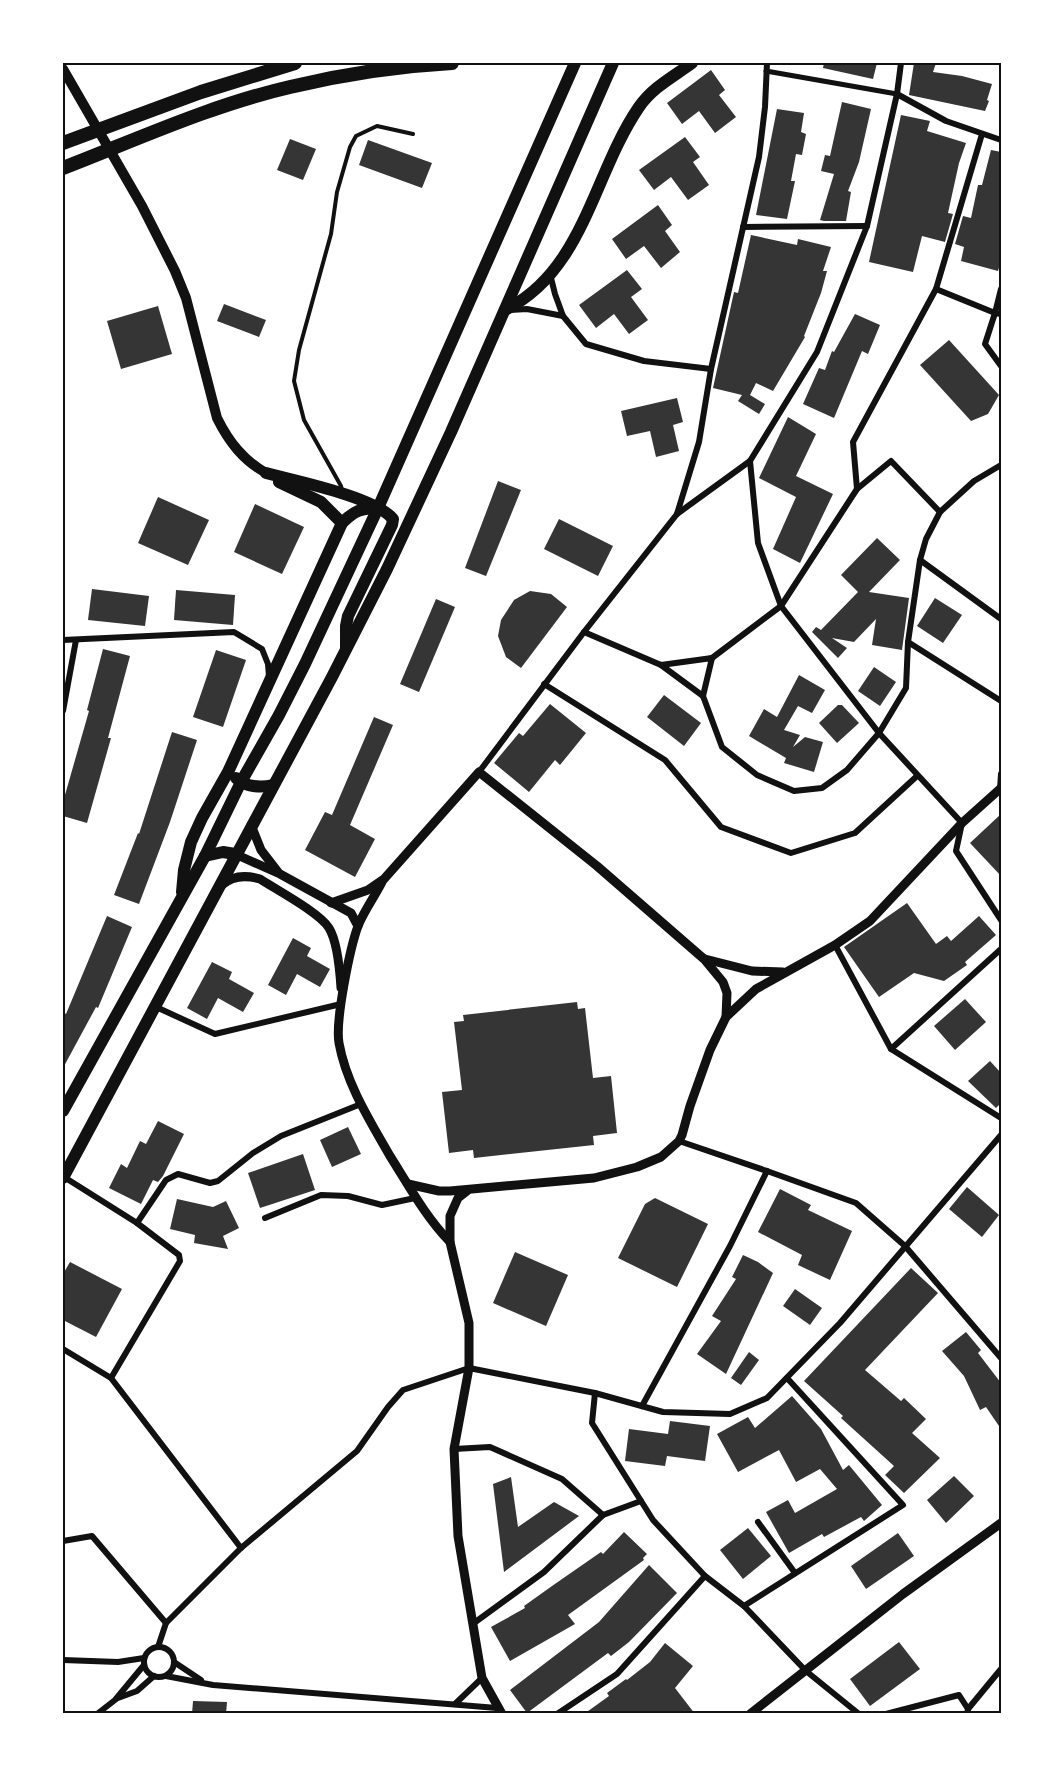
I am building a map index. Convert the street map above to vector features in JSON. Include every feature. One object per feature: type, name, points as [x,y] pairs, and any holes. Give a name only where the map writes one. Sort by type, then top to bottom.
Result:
[{"type":"highway","points":[[63,143],[201,92],[295,63]]},
{"type":"highway","points":[[63,168],[194,117],[289,87],[387,68],[452,63]]},
{"type":"main road","points":[[63,1110],[205,856],[241,782],[305,664],[378,508],[574,63]]},
{"type":"main road","points":[[64,1178],[346,649],[414,512],[613,63]]},
{"type":"main road","points":[[505,310],[522,302],[539,288],[569,248],[583,223],[625,131],[639,107],[653,89],[692,63]]},
{"type":"main road","points":[[64,70],[142,206],[168,257],[186,298],[217,418],[225,434],[242,456],[280,484],[321,502],[342,523]]},
{"type":"main road","points":[[266,473],[342,493],[388,512],[393,519],[348,616],[346,649]]},
{"type":"main road","points":[[182,898],[184,870],[191,842],[234,760],[342,523],[351,513],[361,508],[378,508]]},
{"type":"main road","points":[[234,760],[233,773],[241,782],[255,786],[273,785]]},
{"type":"main road","points":[[205,856],[223,852],[236,854]]},
{"type":"street","points":[[677,514],[699,442],[711,369],[759,157],[767,63]]},
{"type":"street","points":[[341,1004],[358,926],[384,879],[479,772],[544,684],[677,514],[750,461],[817,352],[867,226],[897,94],[901,63]]},
{"type":"street","points":[[766,71],[897,94],[946,121],[1001,140]]},
{"type":"street","points":[[856,489],[853,442],[936,289],[982,134]]},
{"type":"street","points":[[743,227],[867,226]]},
{"type":"street","points":[[550,274],[563,316],[586,344],[644,361],[711,369]]},
{"type":"street","points":[[936,289],[998,314]]},
{"type":"street","points":[[1001,289],[998,314],[985,344],[1001,366]]},
{"type":"street","points":[[505,310],[527,309],[563,316]]},
{"type":"street","points":[[750,461],[758,543],[781,606],[879,733],[962,823]]},
{"type":"street","points":[[661,665],[712,658],[781,606],[856,489],[891,461],[940,512]]},
{"type":"street","points":[[584,632],[661,665],[703,696],[722,747],[757,775],[794,791],[822,788],[847,770],[879,733],[906,688],[908,642],[920,560],[926,539],[940,512],[974,481],[1001,465]]},
{"type":"street","points":[[920,560],[1001,619]]},
{"type":"street","points":[[63,640],[234,632],[262,650],[268,664],[269,684]]},
{"type":"street","points":[[63,711],[76,640]]},
{"type":"street","points":[[908,642],[1001,701]]},
{"type":"street","points":[[703,696],[712,658]]},
{"type":"street","points":[[544,684],[665,760],[721,826],[792,853],[855,833],[917,776]]},
{"type":"street","points":[[479,772],[597,866],[704,958],[723,982],[727,993],[726,1017]]},
{"type":"street","points":[[408,1184],[439,1191],[594,1178],[637,1167],[661,1157],[679,1141],[710,1050],[726,1017],[756,989],[835,945],[870,921],[962,823],[1000,789],[1001,774]]},
{"type":"street","points":[[962,823],[956,851],[1001,920]]},
{"type":"street","points":[[251,825],[261,850],[280,874]]},
{"type":"street","points":[[236,854],[280,874],[351,913],[358,926]]},
{"type":"street","points":[[216,891],[231,878],[250,876],[260,879],[320,918],[329,928],[340,978],[339,1041],[343,1059],[362,1104],[415,1198],[450,1242]]},
{"type":"street","points":[[331,903],[368,890],[384,879]]},
{"type":"street","points":[[835,945],[891,1049],[1001,1118]]},
{"type":"street","points":[[891,1049],[1001,949]]},
{"type":"street","points":[[704,958],[752,970],[770,973],[788,972]]},
{"type":"street","points":[[156,1007],[215,1034],[341,1004]]},
{"type":"street","points":[[136,1223],[166,1180],[178,1174],[210,1183],[218,1181],[253,1153],[281,1136],[362,1104]]},
{"type":"street","points":[[158,1647],[166,1623],[241,1548],[357,1451],[403,1390],[469,1368],[595,1393],[663,1412],[730,1414],[767,1398],[840,1323],[1001,1135]]},
{"type":"street","points":[[679,1141],[856,1203],[905,1246],[1001,1358]]},
{"type":"street","points":[[642,1406],[730,1246],[767,1171]]},
{"type":"street","points":[[64,1178],[136,1223],[179,1255],[180,1261],[111,1378]]},
{"type":"street","points":[[469,1190],[458,1198],[450,1216],[450,1242],[469,1323],[469,1368],[454,1449],[458,1536],[483,1678],[500,1711]]},
{"type":"street","points":[[265,1218],[321,1195],[348,1196],[382,1205],[415,1198]]},
{"type":"street","points":[[63,1349],[111,1378],[241,1548]]},
{"type":"street","points":[[744,1606],[903,1505],[787,1378]]},
{"type":"street","points":[[595,1393],[592,1423],[652,1520],[705,1575],[744,1606],[806,1671],[859,1714]]},
{"type":"street","points":[[454,1449],[489,1447],[562,1479],[603,1515]]},
{"type":"street","points":[[474,1623],[544,1572],[603,1515],[640,1501]]},
{"type":"street","points":[[758,1522],[795,1573]]},
{"type":"street","points":[[750,1714],[903,1594],[1001,1523]]},
{"type":"street","points":[[63,1541],[92,1536],[166,1623]]},
{"type":"street","points":[[557,1714],[617,1674],[705,1575]]},
{"type":"street","points":[[98,1714],[115,1700],[144,1661],[148,1651],[158,1647],[169,1650],[174,1662],[198,1679],[213,1685]]},
{"type":"street","points":[[63,1660],[144,1661]]},
{"type":"street","points":[[144,1661],[149,1674],[157,1678],[166,1676],[213,1685],[454,1704],[500,1711]]},
{"type":"street","points":[[166,1676],[174,1662]]},
{"type":"street","points":[[886,1714],[959,1695],[967,1711],[1001,1669]]},
{"type":"street","points":[[115,1700],[137,1690],[154,1676]]},
{"type":"street","points":[[454,1704],[483,1678]]},
{"type":"lane","points":[[342,493],[341,486],[304,420],[294,381],[298,350],[331,234],[337,192],[350,147],[356,136],[377,126],[413,134]]},
{"type":"building","points":[[824,63],[877,63],[873,79],[823,68]]},
{"type":"building","points":[[914,63],[936,63],[933,72],[962,76],[992,84],[985,111],[909,95]]},
{"type":"building","points":[[711,70],[725,90],[719,95],[736,117],[715,133],[699,111],[682,124],[667,103]]},
{"type":"building","points":[[842,102],[871,109],[859,162],[848,191],[851,192],[846,221],[824,221],[820,220],[834,174],[821,171],[825,155],[830,156]]},
{"type":"building","points":[[777,109],[804,113],[801,132],[806,134],[802,155],[796,154],[791,181],[795,181],[787,219],[756,215]]},
{"type":"building","points":[[901,115],[930,121],[927,131],[966,143],[948,213],[953,214],[945,242],[922,236],[913,272],[869,262]]},
{"type":"building","points":[[685,137],[700,157],[693,162],[709,185],[688,200],[671,177],[654,190],[639,170]]},
{"type":"building","points":[[290,139],[316,149],[303,180],[277,170]]},
{"type":"building","points":[[368,140],[432,163],[422,188],[359,165]]},
{"type":"building","points":[[991,150],[1001,152],[1001,261],[998,271],[961,261],[964,247],[955,244],[963,216],[971,218],[978,185],[982,185]]},
{"type":"building","points":[[658,205],[672,225],[665,231],[680,252],[661,268],[644,246],[626,259],[612,239]]},
{"type":"building","points":[[751,235],[797,245],[798,239],[831,247],[823,271],[827,271],[821,293],[805,337],[773,391],[756,383],[750,395],[765,404],[759,414],[738,401],[742,395],[713,388],[734,292],[738,293]]},
{"type":"building","points":[[627,270],[642,289],[631,297],[648,320],[629,334],[614,314],[596,328],[579,305]]},
{"type":"building","points":[[224,304],[266,320],[259,337],[217,321]]},
{"type":"building","points":[[158,306],[172,354],[121,369],[107,321]]},
{"type":"building","points":[[855,314],[880,325],[868,354],[862,351],[834,418],[803,404],[819,368],[825,370],[832,351],[834,352]]},
{"type":"building","points":[[949,340],[999,395],[988,414],[971,421],[920,365]]},
{"type":"building","points":[[677,398],[683,422],[673,425],[679,451],[656,457],[650,431],[627,436],[621,411]]},
{"type":"building","points":[[788,417],[816,434],[796,476],[833,494],[800,563],[773,549],[796,497],[759,478]]},
{"type":"building","points":[[498,481],[521,490],[486,576],[465,568]]},
{"type":"building","points":[[158,497],[209,520],[188,565],[138,543]]},
{"type":"building","points":[[255,504],[304,527],[282,574],[234,552]]},
{"type":"building","points":[[559,519],[613,546],[598,576],[544,549]]},
{"type":"building","points":[[877,538],[900,560],[869,592],[909,598],[902,650],[872,645],[876,619],[854,642],[832,638],[847,648],[838,658],[812,632],[816,627],[821,630],[858,592],[841,575]]},
{"type":"building","points":[[92,589],[149,596],[145,626],[88,620]]},
{"type":"building","points":[[176,590],[235,595],[233,625],[174,620]]},
{"type":"building","points":[[530,591],[551,594],[567,607],[521,668],[506,657],[498,636],[501,620],[514,600]]},
{"type":"building","points":[[935,598],[962,615],[943,643],[917,626]]},
{"type":"building","points":[[436,599],[455,607],[419,692],[400,684]]},
{"type":"building","points":[[103,649],[130,656],[108,738],[111,738],[87,823],[63,816],[63,802],[89,711],[87,710]]},
{"type":"building","points":[[216,650],[246,660],[223,727],[193,717]]},
{"type":"building","points":[[874,667],[896,682],[880,706],[858,691]]},
{"type":"building","points":[[799,675],[825,690],[812,713],[798,706],[784,730],[800,735],[793,747],[805,737],[823,742],[814,772],[784,763],[786,758],[749,736],[764,709],[777,717]]},
{"type":"building","points":[[664,695],[701,723],[684,746],[647,717]]},
{"type":"building","points":[[550,704],[586,733],[560,765],[555,760],[529,792],[494,763],[519,733],[523,736]]},
{"type":"building","points":[[838,705],[842,705],[859,723],[837,743],[819,723]]},
{"type":"building","points":[[374,717],[393,725],[350,825],[375,839],[355,877],[305,850],[325,812],[332,815]]},
{"type":"building","points":[[172,732],[197,740],[170,822],[139,904],[114,895],[139,834]]},
{"type":"building","points":[[1001,814],[1001,876],[970,843]]},
{"type":"building","points":[[907,903],[936,944],[947,936],[951,941],[979,916],[996,935],[965,962],[967,965],[944,981],[914,973],[879,997],[844,947]]},
{"type":"building","points":[[107,916],[132,927],[98,1008],[96,1007],[63,1068],[63,1012],[66,1014]]},
{"type":"building","points":[[293,938],[311,948],[307,956],[330,969],[320,987],[297,974],[286,995],[268,985]]},
{"type":"building","points":[[212,962],[232,972],[229,979],[254,993],[243,1012],[218,998],[207,1019],[187,1008]]},
{"type":"building","points":[[965,999],[986,1022],[955,1050],[934,1026]]},
{"type":"building","points":[[577,1002],[578,1009],[585,1008],[593,1078],[611,1076],[617,1133],[593,1136],[594,1145],[474,1158],[473,1150],[449,1153],[442,1092],[462,1090],[454,1022],[464,1021],[463,1015]]},
{"type":"building","points":[[990,1061],[1001,1073],[1001,1103],[996,1108],[968,1081]]},
{"type":"building","points":[[158,1121],[184,1134],[163,1176],[158,1182],[153,1180],[141,1204],[109,1188],[121,1164],[127,1168],[140,1141],[146,1144]]},
{"type":"building","points":[[348,1127],[361,1154],[332,1167],[320,1140]]},
{"type":"building","points":[[303,1154],[315,1190],[260,1208],[248,1173]]},
{"type":"building","points":[[967,1187],[999,1215],[982,1237],[949,1209]]},
{"type":"building","points":[[780,1189],[811,1205],[808,1210],[852,1231],[830,1280],[798,1265],[802,1255],[758,1232]]},
{"type":"building","points":[[655,1198],[708,1224],[677,1287],[618,1258],[645,1204]]},
{"type":"building","points":[[177,1199],[213,1207],[226,1201],[239,1228],[223,1236],[228,1249],[194,1243],[195,1235],[170,1229]]},
{"type":"building","points":[[515,1252],[568,1275],[546,1326],[493,1303]]},
{"type":"building","points":[[743,1255],[773,1273],[726,1374],[697,1354],[721,1321],[712,1316],[736,1279],[732,1277]]},
{"type":"building","points":[[70,1262],[122,1289],[96,1337],[63,1320],[63,1274]]},
{"type":"building","points":[[911,1268],[938,1293],[865,1370],[901,1401],[904,1398],[926,1419],[912,1433],[940,1458],[904,1493],[885,1475],[894,1466],[804,1381]]},
{"type":"building","points":[[795,1289],[822,1308],[810,1325],[783,1306]]},
{"type":"building","points":[[966,1332],[981,1350],[978,1353],[1001,1383],[1001,1429],[986,1407],[980,1410],[964,1376],[942,1351]]},
{"type":"building","points":[[749,1352],[759,1360],[741,1385],[731,1378]]},
{"type":"building","points":[[792,1396],[821,1429],[843,1470],[849,1465],[882,1505],[864,1521],[861,1517],[824,1537],[822,1534],[789,1553],[766,1512],[788,1500],[795,1513],[837,1489],[820,1469],[796,1482],[779,1450],[738,1472],[717,1434],[748,1417],[755,1428]]},
{"type":"building","points":[[670,1421],[710,1426],[705,1461],[667,1456],[665,1466],[625,1461],[629,1429],[668,1434]]},
{"type":"building","points":[[954,1476],[974,1496],[946,1523],[927,1500]]},
{"type":"building","points":[[511,1477],[518,1527],[554,1502],[579,1516],[504,1572],[493,1484]]},
{"type":"building","points":[[748,1528],[771,1556],[743,1579],[720,1550]]},
{"type":"building","points":[[624,1532],[647,1554],[644,1560],[568,1615],[575,1624],[510,1661],[491,1627],[525,1608],[524,1606],[601,1552],[603,1554]]},
{"type":"building","points":[[898,1533],[914,1556],[866,1589],[851,1566]]},
{"type":"building","points":[[649,1565],[677,1593],[629,1642],[611,1656],[608,1653],[527,1713],[510,1690],[599,1622]]},
{"type":"building","points":[[899,1642],[920,1669],[870,1706],[850,1679]]},
{"type":"building","points":[[665,1643],[693,1666],[675,1688],[695,1714],[584,1714],[609,1696],[607,1693],[650,1662]]},
{"type":"building","points":[[193,1701],[227,1702],[226,1714],[192,1714]]}]
